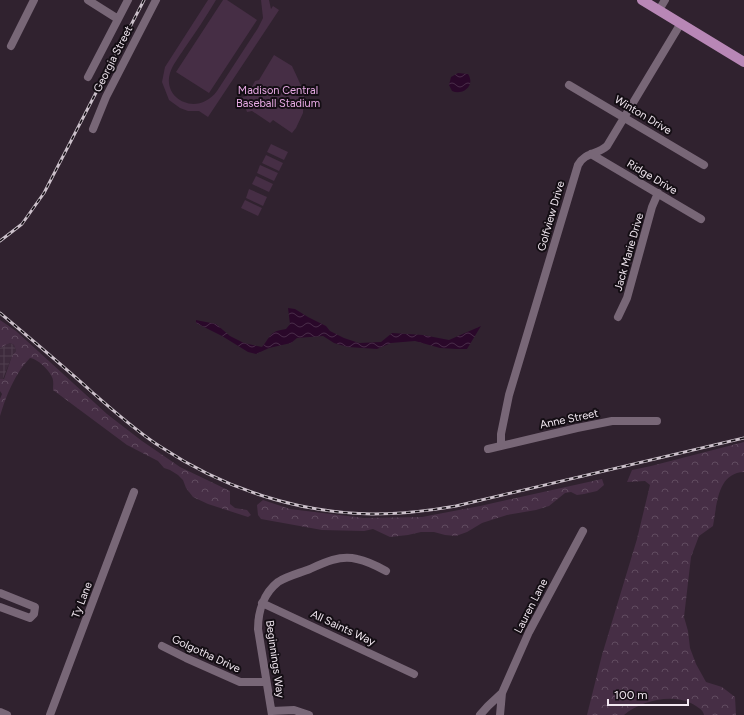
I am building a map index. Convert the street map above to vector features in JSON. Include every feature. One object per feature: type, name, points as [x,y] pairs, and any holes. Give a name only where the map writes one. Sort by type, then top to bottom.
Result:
[{"type":"main road","points":[[642,0],[744,62]]},
{"type":"street","points":[[11,46],[34,0]]},
{"type":"street","points":[[88,0],[118,19]]},
{"type":"street","points":[[88,77],[128,0]]},
{"type":"street","name":"Georgia Street","points":[[93,129],[106,97],[156,0]]},
{"type":"street","points":[[660,10],[665,0]]},
{"type":"street","name":"Golfview Drive","points":[[501,445],[501,434],[509,395],[576,171],[581,160],[585,156],[599,152],[607,146],[681,23]]},
{"type":"street","name":"Winton Drive","points":[[569,85],[704,165]]},
{"type":"street","name":"Ridge Drive","points":[[591,154],[702,219]]},
{"type":"street","name":"Jack Marie Drive","points":[[618,317],[627,298],[652,207],[658,193]]},
{"type":"street","name":"Anne Street","points":[[488,449],[612,421],[657,421]]},
{"type":"street","name":"Ty Lane","points":[[50,715],[134,492]]},
{"type":"street","name":"Lauren Lane","points":[[500,715],[502,693],[529,632],[583,531]]},
{"type":"street","name":"Beginnings Way","points":[[272,713],[258,629],[258,619],[262,603],[272,589],[279,582],[332,559],[357,559],[386,571]]},
{"type":"street","points":[[0,594],[35,606],[34,614],[30,618],[0,607]]},
{"type":"street","name":"All Saints Way","points":[[262,603],[414,674]]},
{"type":"street","name":"Golgotha Drive","points":[[162,646],[240,682],[266,682]]},
{"type":"street","name":"Lauren Lane","points":[[480,715],[502,693]]},
{"type":"street","points":[[272,713],[294,710],[309,715]]},
{"type":"street","points":[[0,712],[6,715]]},
{"type":"shaded area","points":[[10,343],[14,345],[16,351],[12,356],[3,379],[0,379],[0,348]]},
{"type":"green space","points":[[208,0],[216,0],[176,61],[170,73],[169,83],[171,91],[183,102],[192,104],[201,103],[209,99],[217,91],[263,18],[261,0],[269,0],[271,9],[273,6],[279,10],[208,117],[199,111],[188,111],[180,108],[169,100],[162,82],[165,67]]},
{"type":"green space","points":[[223,0],[227,0],[257,20],[209,93],[176,72]]},
{"type":"green space","name":"Madison Central Baseball Stadium","points":[[274,55],[292,66],[304,92],[303,113],[292,133],[273,120],[270,123],[252,111],[247,112],[246,109],[249,107],[246,104],[239,105],[237,98],[247,96],[255,81],[259,80]]},
{"type":"green space","points":[[271,144],[288,152],[284,160],[267,152]]},
{"type":"green space","points":[[266,155],[283,163],[279,171],[262,163]]},
{"type":"green space","points":[[260,165],[278,173],[274,181],[257,173]]},
{"type":"green space","points":[[256,176],[273,184],[269,192],[252,184]]},
{"type":"green space","points":[[249,189],[267,197],[263,206],[246,198]]},
{"type":"green space","points":[[245,200],[262,208],[258,216],[241,208]]},
{"type":"green space","points":[[0,320],[16,331],[107,414],[142,441],[180,467],[230,491],[230,504],[235,508],[247,510],[251,515],[248,517],[208,504],[193,497],[186,488],[183,480],[178,475],[164,468],[158,461],[127,445],[53,390],[53,380],[51,374],[36,360],[30,358],[15,378],[0,416],[0,399],[2,394],[0,391],[0,379],[4,379],[12,356],[16,351],[14,345],[10,343],[0,348]]},
{"type":"green space","points":[[744,442],[744,472],[735,474],[728,478],[723,484],[717,500],[713,526],[699,536],[691,557],[684,617],[688,631],[690,648],[696,664],[706,682],[722,687],[735,697],[736,715],[704,715],[701,710],[688,702],[679,699],[669,699],[640,705],[624,715],[587,715],[602,655],[637,539],[650,485],[645,481],[627,482],[632,470]]},
{"type":"green space","points":[[602,479],[604,485],[597,491],[577,495],[571,492],[565,493],[549,506],[507,515],[482,523],[467,532],[456,536],[434,532],[421,532],[390,537],[373,529],[364,531],[322,530],[261,519],[258,515],[257,505],[263,500],[290,509],[364,518],[422,517],[480,506]]},
{"type":"water","points":[[458,73],[468,74],[470,82],[467,89],[456,92],[452,91],[449,85],[451,77]]},
{"type":"water","points":[[288,308],[295,309],[326,326],[330,331],[359,343],[381,342],[392,333],[423,335],[449,340],[481,326],[467,349],[440,348],[415,341],[391,343],[377,349],[348,347],[334,343],[323,336],[297,338],[291,343],[269,348],[256,354],[248,352],[222,336],[196,323],[196,320],[216,324],[230,336],[244,343],[262,347],[269,337],[277,331],[286,329],[290,324]]},
{"type":"railway","points":[[0,241],[22,224],[44,193],[144,0]]},
{"type":"railway","points":[[0,313],[125,421],[185,462],[210,475],[262,496],[316,509],[344,513],[372,514],[404,513],[446,508],[744,438]]}]
